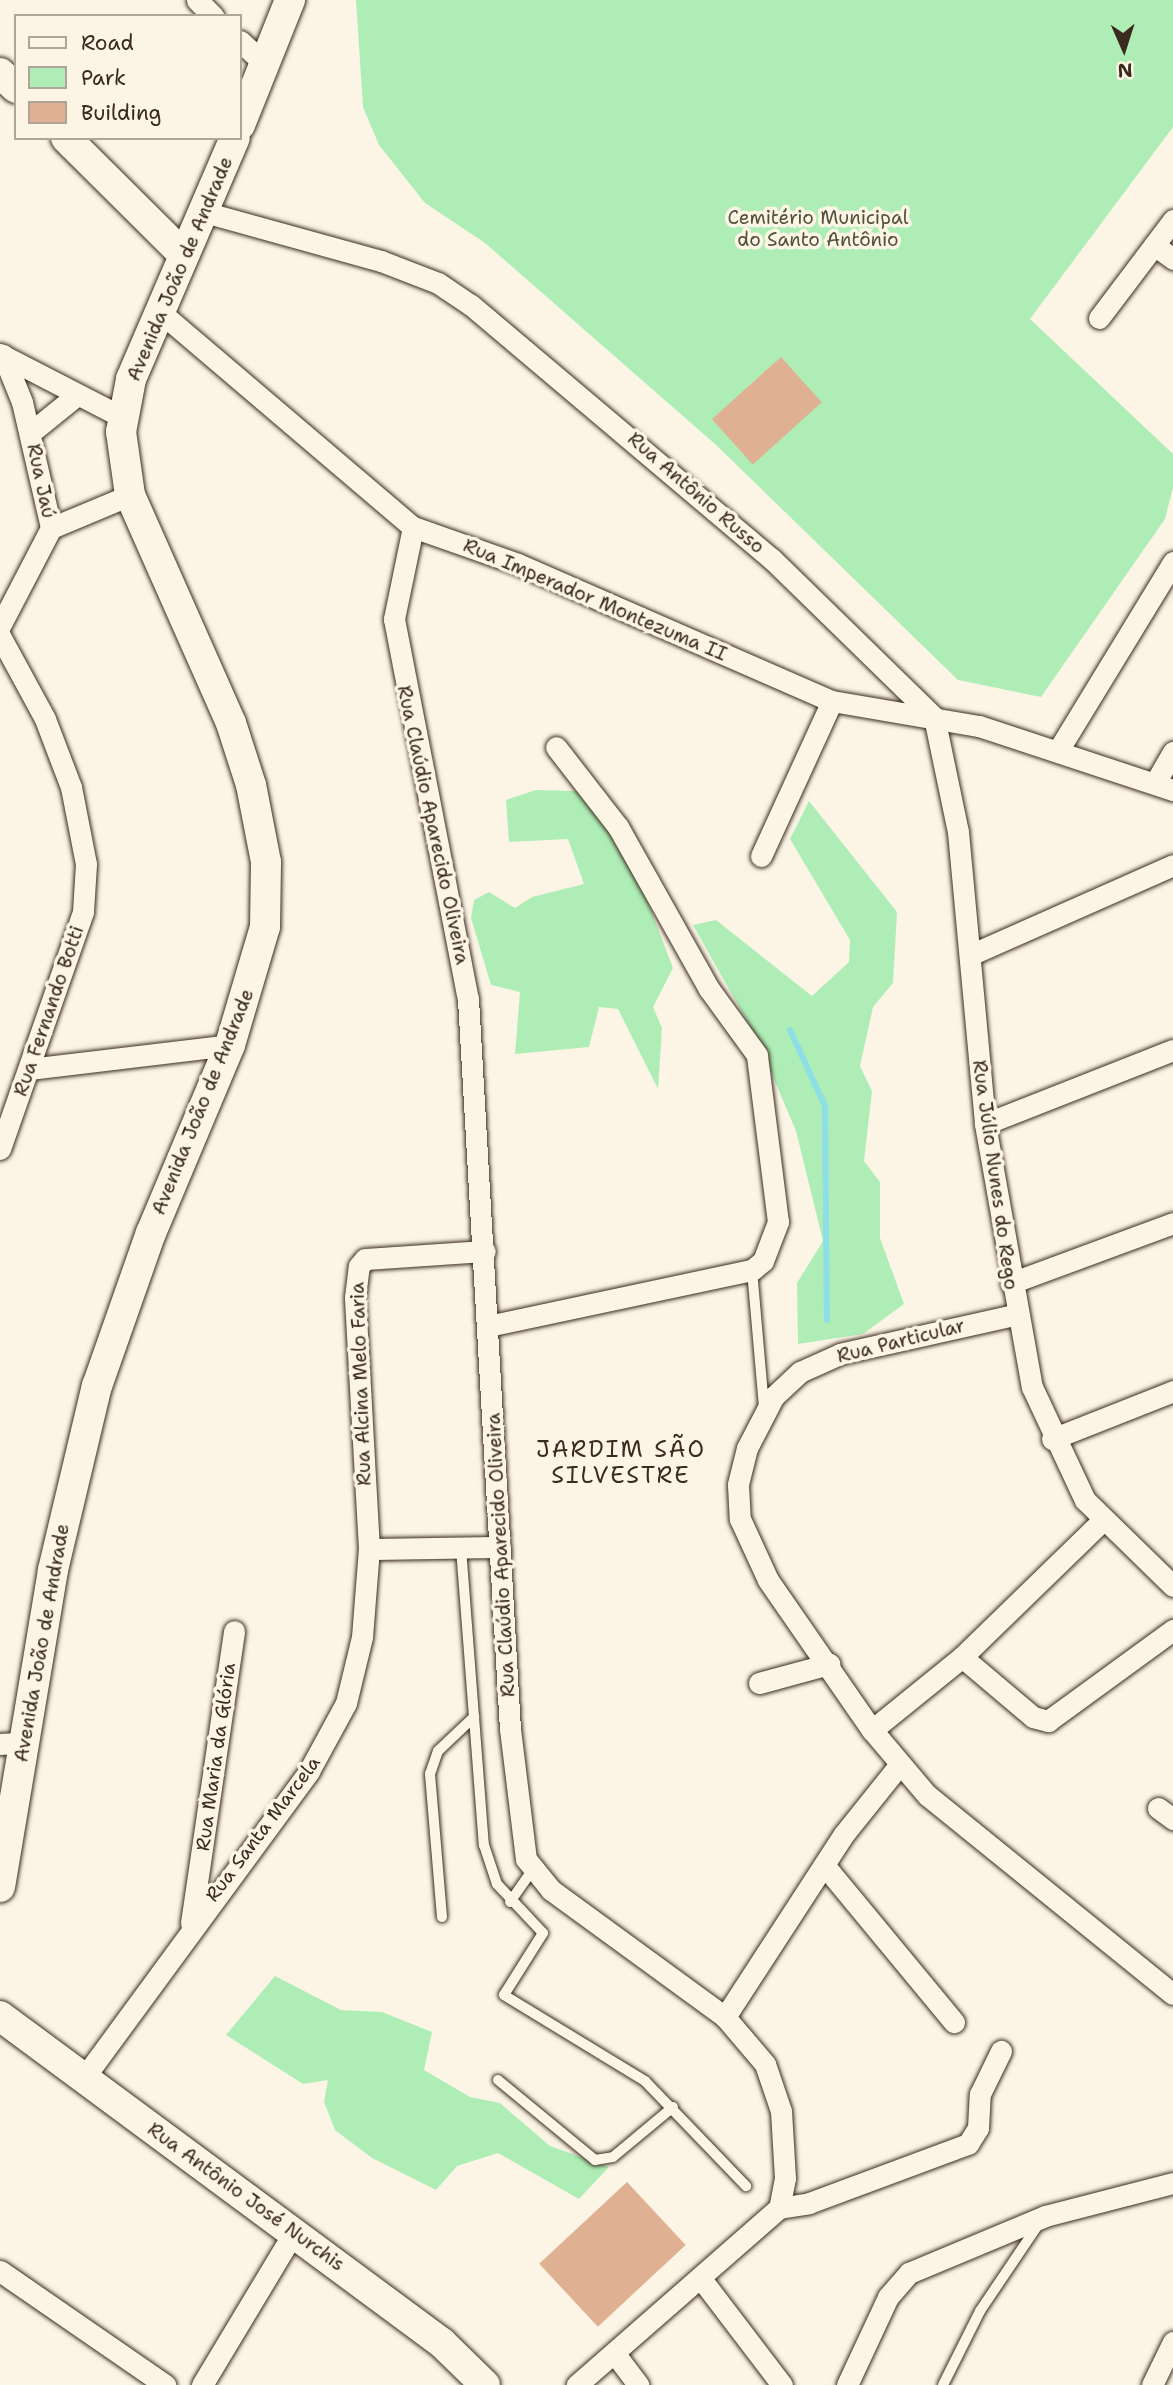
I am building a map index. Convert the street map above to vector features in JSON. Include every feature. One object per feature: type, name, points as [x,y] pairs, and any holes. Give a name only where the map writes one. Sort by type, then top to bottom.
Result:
[{"type":"main road","points":[[242,120],[290,0]]},
{"type":"main road","points":[[0,73],[14,86]]},
{"type":"main road","points":[[68,140],[183,254]]},
{"type":"main road","name":"Avenida João de Andrade","points":[[0,1886],[11,1744],[97,1386],[150,1233],[230,1045],[265,927],[266,862],[231,723],[130,495],[122,417],[159,311],[233,140]]},
{"type":"main road","name":"Rua Antônio José Nurchis","points":[[0,2016],[442,2343],[485,2385]]},
{"type":"street","points":[[197,0],[212,14]]},
{"type":"street","points":[[242,43],[264,63]]},
{"type":"street","name":"Rua Antônio Russo","points":[[204,212],[381,261],[439,283],[471,305],[772,559],[934,717]]},
{"type":"street","points":[[1099,318],[1173,220]]},
{"type":"street","points":[[1154,245],[1173,259]]},
{"type":"street","name":"Rua Imperador Montezuma II","points":[[159,311],[413,527],[518,564],[832,701],[934,717]]},
{"type":"street","name":"Rua Jaú","points":[[1,355],[122,417]]},
{"type":"street","name":"Rua Jaú","points":[[1,355],[30,433],[51,528],[130,495]]},
{"type":"street","name":"Rua Jaú","points":[[30,433],[77,395]]},
{"type":"street","name":"Rua Claúdio Aparecido Oliveira","points":[[413,527],[394,619],[459,941],[485,1251],[510,1729],[532,1871]]},
{"type":"street","points":[[0,626],[51,528]]},
{"type":"street","points":[[1059,748],[1173,562]]},
{"type":"street","name":"Rua Fernando Botti","points":[[0,636],[45,719],[71,787],[86,864],[83,912],[0,1149]]},
{"type":"street","points":[[761,856],[832,701]]},
{"type":"street","points":[[934,717],[1059,748],[1164,786],[1173,752]]},
{"type":"street","name":"Rua Júlio Nunes do Rego","points":[[934,717],[958,832],[985,1124],[1014,1315],[1052,1439],[1103,1520],[1173,1586]]},
{"type":"street","points":[[488,1326],[752,1270],[763,1262],[778,1222],[765,1073],[618,827],[556,747]]},
{"type":"street","points":[[970,954],[1173,865]]},
{"type":"street","points":[[29,1069],[230,1045]]},
{"type":"street","points":[[985,1124],[1173,1050]]},
{"type":"street","points":[[1011,1283],[1173,1223]]},
{"type":"street","name":"Rua Alcina Melo Faria","points":[[369,1549],[359,1266],[365,1259],[485,1251]]},
{"type":"street","name":"Rua Particular","points":[[1014,1315],[840,1354],[800,1372],[764,1411],[747,1448],[738,1485],[743,1529],[768,1580],[829,1664],[872,1730],[900,1764],[957,1825],[1173,1994]]},
{"type":"street","points":[[1052,1439],[1173,1391]]},
{"type":"street","points":[[872,1730],[962,1657],[1103,1520]]},
{"type":"street","points":[[369,1549],[500,1547]]},
{"type":"street","name":"Rua Santa Marcela","points":[[83,2079],[191,1924],[333,1732],[360,1648],[369,1549]]},
{"type":"street","points":[[962,1657],[1033,1717],[1048,1721],[1173,1630]]},
{"type":"street","name":"Rua Maria da Glória","points":[[191,1924],[234,1631]]},
{"type":"street","points":[[759,1683],[829,1664]]},
{"type":"street","points":[[725,2017],[824,1865],[900,1764]]},
{"type":"street","points":[[824,1865],[954,2022]]},
{"type":"street","points":[[532,1871],[725,2017],[765,2064],[776,2088],[785,2178],[779,2208]]},
{"type":"street","points":[[577,2385],[702,2280],[779,2208],[808,2203],[968,2144],[978,2128],[980,2094],[1001,2051]]},
{"type":"street","points":[[847,2385],[888,2297],[909,2273],[1045,2216],[1173,2183]]},
{"type":"street","points":[[202,2385],[294,2232]]},
{"type":"street","points":[[0,2271],[165,2385]]},
{"type":"street","points":[[702,2280],[782,2385]]},
{"type":"street","points":[[1152,2385],[1173,2342]]},
{"type":"street","points":[[615,2354],[638,2385]]},
{"type":"lane","points":[[752,1270],[764,1411]]},
{"type":"lane","points":[[461,1548],[484,1845],[510,1902],[543,1933],[504,1995],[613,2059],[674,2107],[746,2186]]},
{"type":"lane","points":[[442,1917],[430,1774],[438,1751],[474,1717]]},
{"type":"lane","points":[[510,1902],[532,1871]]},
{"type":"lane","points":[[498,2080],[595,2160],[613,2157],[674,2107]]},
{"type":"lane","points":[[943,2385],[987,2300],[1045,2216]]},
{"type":"green space","name":"Cemitério Municipal do Santo Antônio","points":[[356,0],[1173,0],[1173,127],[1030,319],[1173,454],[1173,487],[1165,519],[1041,697],[958,680],[715,444],[485,243],[425,203],[379,145],[363,107]]},
{"type":"green space","points":[[536,790],[577,791],[601,811],[642,887],[673,968],[653,1007],[662,1028],[658,1089],[618,1009],[599,1007],[589,1047],[515,1054],[520,992],[491,985],[471,918],[474,900],[489,892],[515,908],[532,897],[584,884],[568,839],[509,842],[506,800]]},
{"type":"green space","points":[[809,801],[897,912],[893,983],[873,1007],[860,1066],[872,1091],[864,1161],[880,1182],[880,1238],[904,1304],[863,1334],[798,1344],[797,1283],[823,1241],[796,1131],[756,1037],[693,925],[716,920],[812,996],[849,962],[850,940],[790,839]]},
{"type":"green space","points":[[275,1976],[341,2010],[382,2012],[432,2032],[424,2070],[470,2097],[500,2103],[550,2146],[609,2167],[579,2199],[498,2153],[457,2166],[436,2190],[372,2158],[335,2130],[324,2102],[328,2080],[303,2084],[226,2035]]},
{"type":"building","points":[[781,357],[822,402],[753,465],[712,419]]},
{"type":"building","points":[[627,2182],[686,2245],[598,2327],[539,2264]]},
{"type":"waterway","points":[[790,1030],[825,1106],[827,1320]]},
{"type":"district","name":"JARDIM SÃO SILVESTRE","points":[[621,1462]]}]
